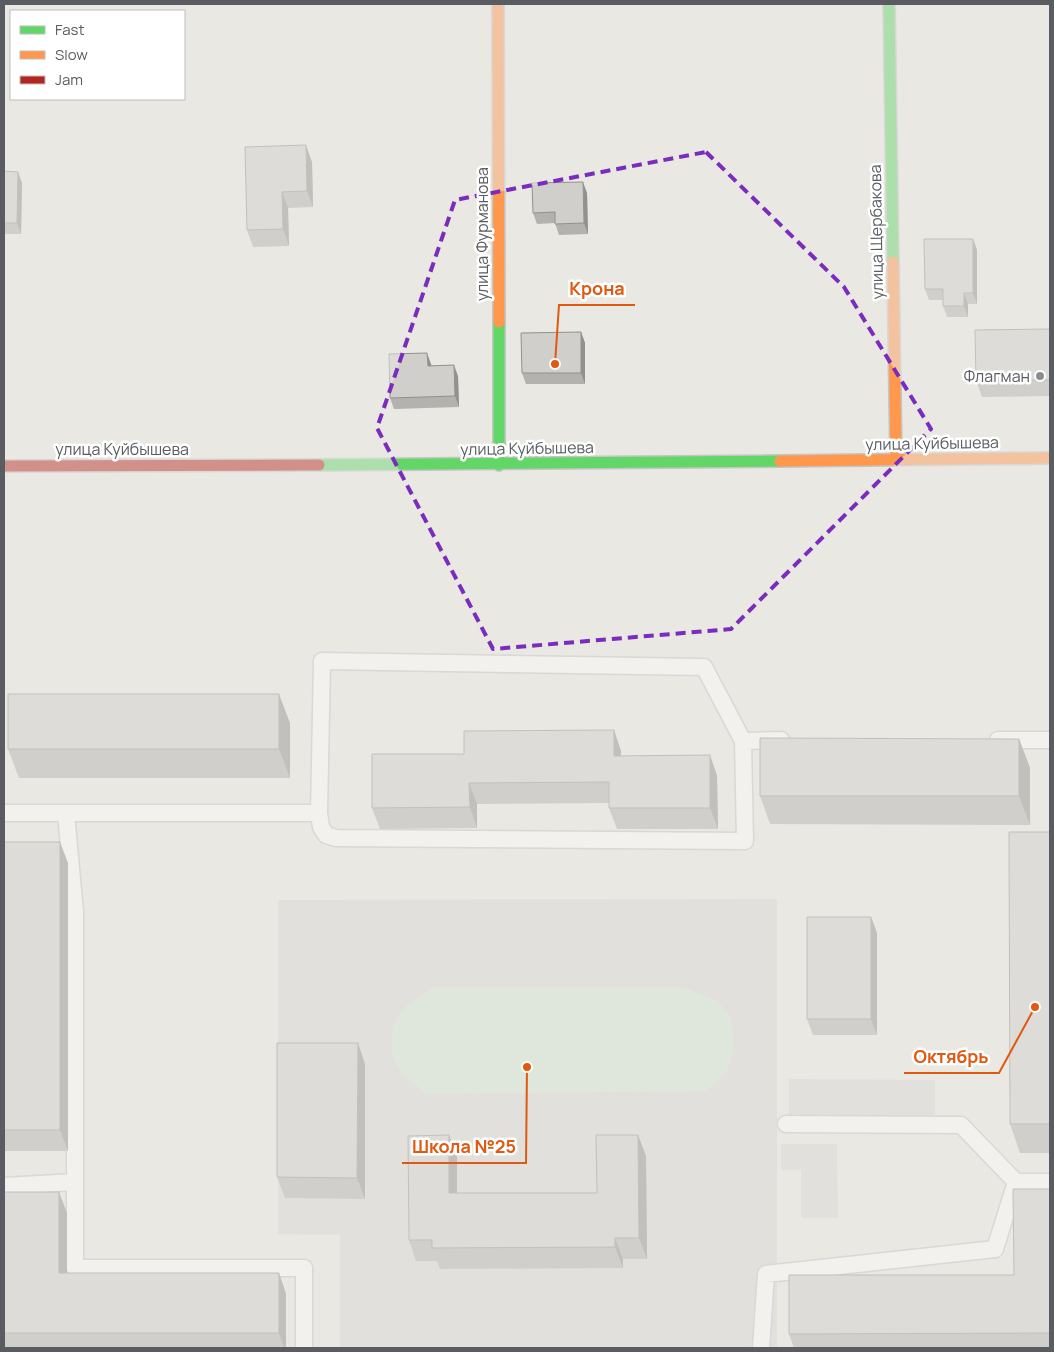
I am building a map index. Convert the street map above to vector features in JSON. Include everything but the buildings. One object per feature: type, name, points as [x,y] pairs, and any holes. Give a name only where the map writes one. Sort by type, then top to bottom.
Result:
[{"type":"main road","name":"улица Фурманова","points":[[498,4],[499,465]]},
{"type":"main road","name":"улица Щербакова","points":[[889,4],[896,460]]},
{"type":"main road","name":"улица Куйбышева","points":[[4,466],[499,465],[1050,458]]},
{"type":"lane","points":[[322,661],[704,667],[743,740],[745,841],[336,838],[326,835],[321,827],[319,813],[322,661]]},
{"type":"lane","points":[[743,740],[792,740]]},
{"type":"lane","points":[[981,740],[1050,740]]},
{"type":"lane","points":[[4,813],[319,813]]},
{"type":"lane","points":[[66,813],[75,912],[75,1268],[304,1268],[304,1348]]},
{"type":"lane","points":[[786,1124],[961,1125],[1016,1182],[1050,1182]]},
{"type":"lane","points":[[4,1186],[75,1182]]},
{"type":"lane","points":[[761,1348],[766,1274],[995,1249],[1016,1182]]},
{"type":"highlighted area","points":[[706,152],[844,287],[931,429],[731,629],[493,649],[377,428],[455,200]]},
{"type":"shaded area","points":[[777,899],[777,1348],[340,1348],[340,1235],[278,1234],[278,900]]},
{"type":"shaded area","points":[[789,1079],[935,1080],[935,1115],[789,1115]]},
{"type":"shaded area","points":[[781,1144],[837,1144],[838,1218],[801,1218],[801,1170],[781,1170]]},
{"type":"green space","points":[[434,987],[682,987],[718,1001],[731,1020],[734,1046],[727,1072],[706,1091],[427,1094],[402,1074],[391,1053],[393,1026],[407,1005]]},
{"type":"traffic: fast","points":[[889,4],[893,262]]},
{"type":"traffic: fast","points":[[499,322],[499,465]]},
{"type":"traffic: fast","points":[[319,465],[780,461]]},
{"type":"traffic: slow","points":[[498,4],[499,322]]},
{"type":"traffic: slow","points":[[893,262],[896,460]]},
{"type":"traffic: slow","points":[[780,461],[1050,458]]},
{"type":"traffic: jam","points":[[4,466],[319,465]]},
{"type":"place","name":"Крона","points":[[555,364]]},
{"type":"place","name":"Флагман","points":[[1040,376]]},
{"type":"place","name":"Октябрь","points":[[1035,1007]]},
{"type":"place","name":"Школа №25","points":[[527,1067]]}]
